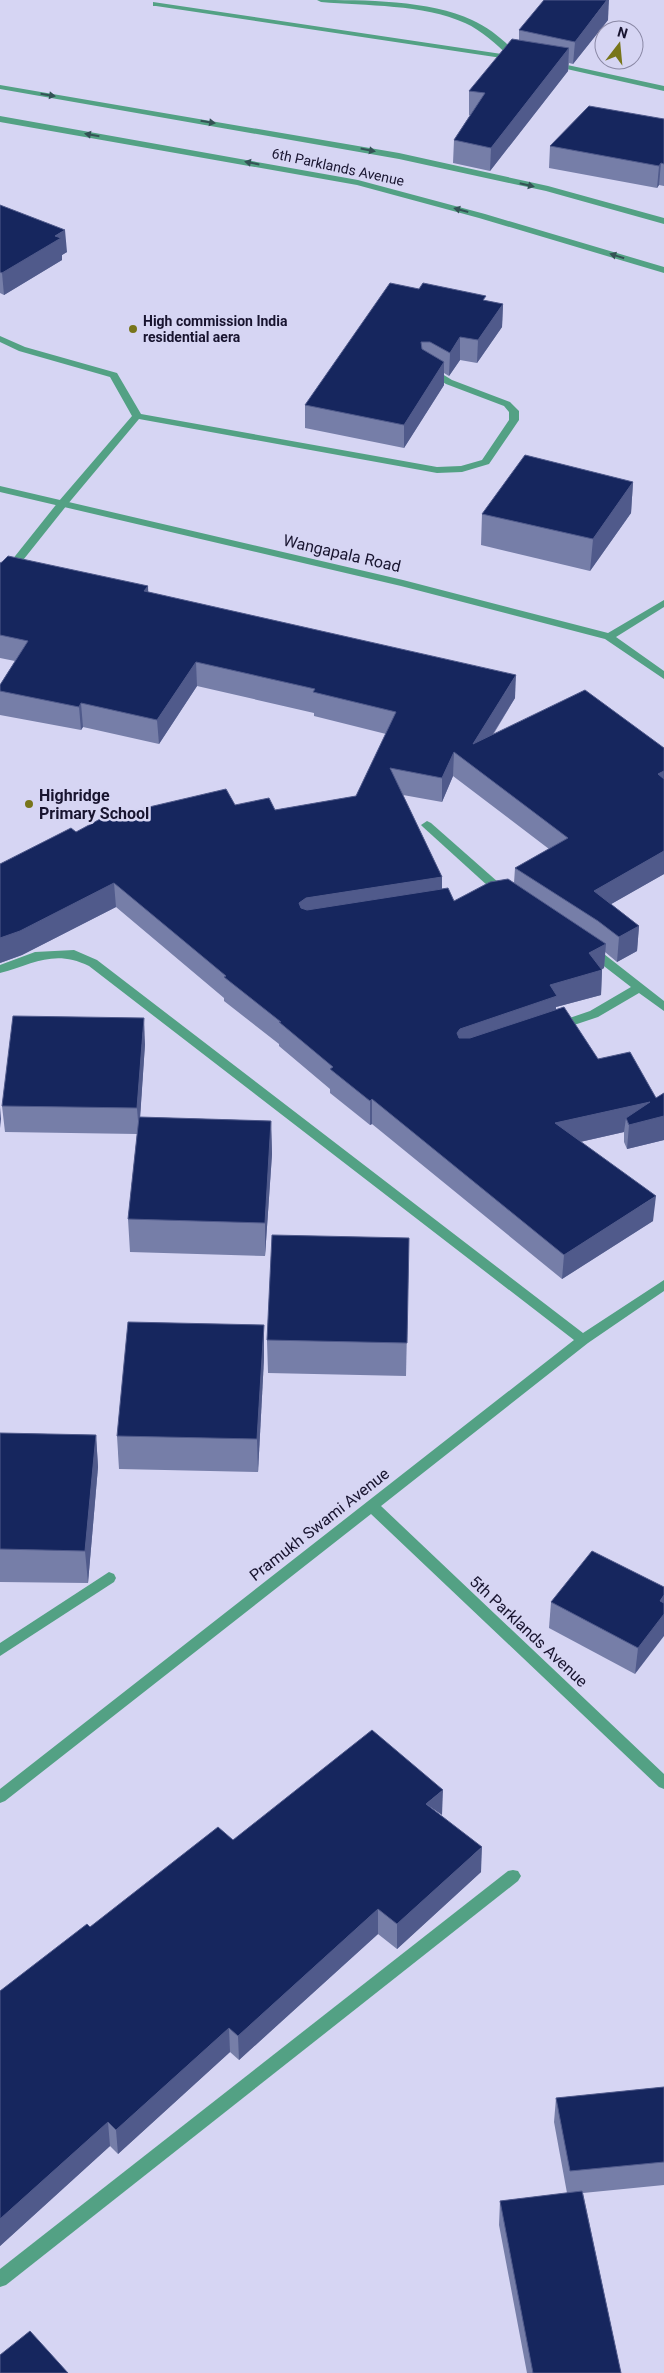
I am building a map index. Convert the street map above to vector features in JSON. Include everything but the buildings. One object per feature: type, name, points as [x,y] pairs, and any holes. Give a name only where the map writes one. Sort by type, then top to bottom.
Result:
[{"type":"street","points":[[321,0],[425,11],[460,18],[484,30],[516,58]]},
{"type":"street","points":[[156,4],[525,60]]},
{"type":"street","points":[[544,62],[664,89]]},
{"type":"street","name":"6th Parklands Avenue","points":[[0,87],[399,156],[548,189],[664,222]]},
{"type":"street","name":"6th Parklands Avenue","points":[[0,119],[358,183],[482,216],[664,270]]},
{"type":"street","points":[[0,339],[22,349],[114,376],[137,416],[437,470],[462,468],[486,462],[514,420],[514,411],[508,404],[449,382],[425,368]]},
{"type":"street","points":[[0,582],[62,503],[137,416]]},
{"type":"street","name":"Wangapala Road","points":[[0,489],[404,583],[609,637],[664,676]]},
{"type":"street","points":[[609,637],[664,603]]},
{"type":"street","points":[[427,825],[513,900],[491,899]]},
{"type":"street","points":[[583,945],[664,1007]]},
{"type":"street","points":[[0,969],[35,956],[74,954],[93,963],[584,1340]]},
{"type":"street","points":[[548,1029],[594,1014],[639,988]]},
{"type":"street","name":"Pramukh Swami Avenue","points":[[0,1797],[584,1340],[664,1284]]},
{"type":"street","name":"5th Parklands Avenue","points":[[371,1505],[664,1783]]},
{"type":"street","points":[[0,1650],[109,1578]]},
{"type":"street","points":[[0,2280],[514,1876]]},
{"type":"place","name":"High commission India residential aera","points":[[133,329]]},
{"type":"place","name":"Highridge Primary School","points":[[29,804]]}]
